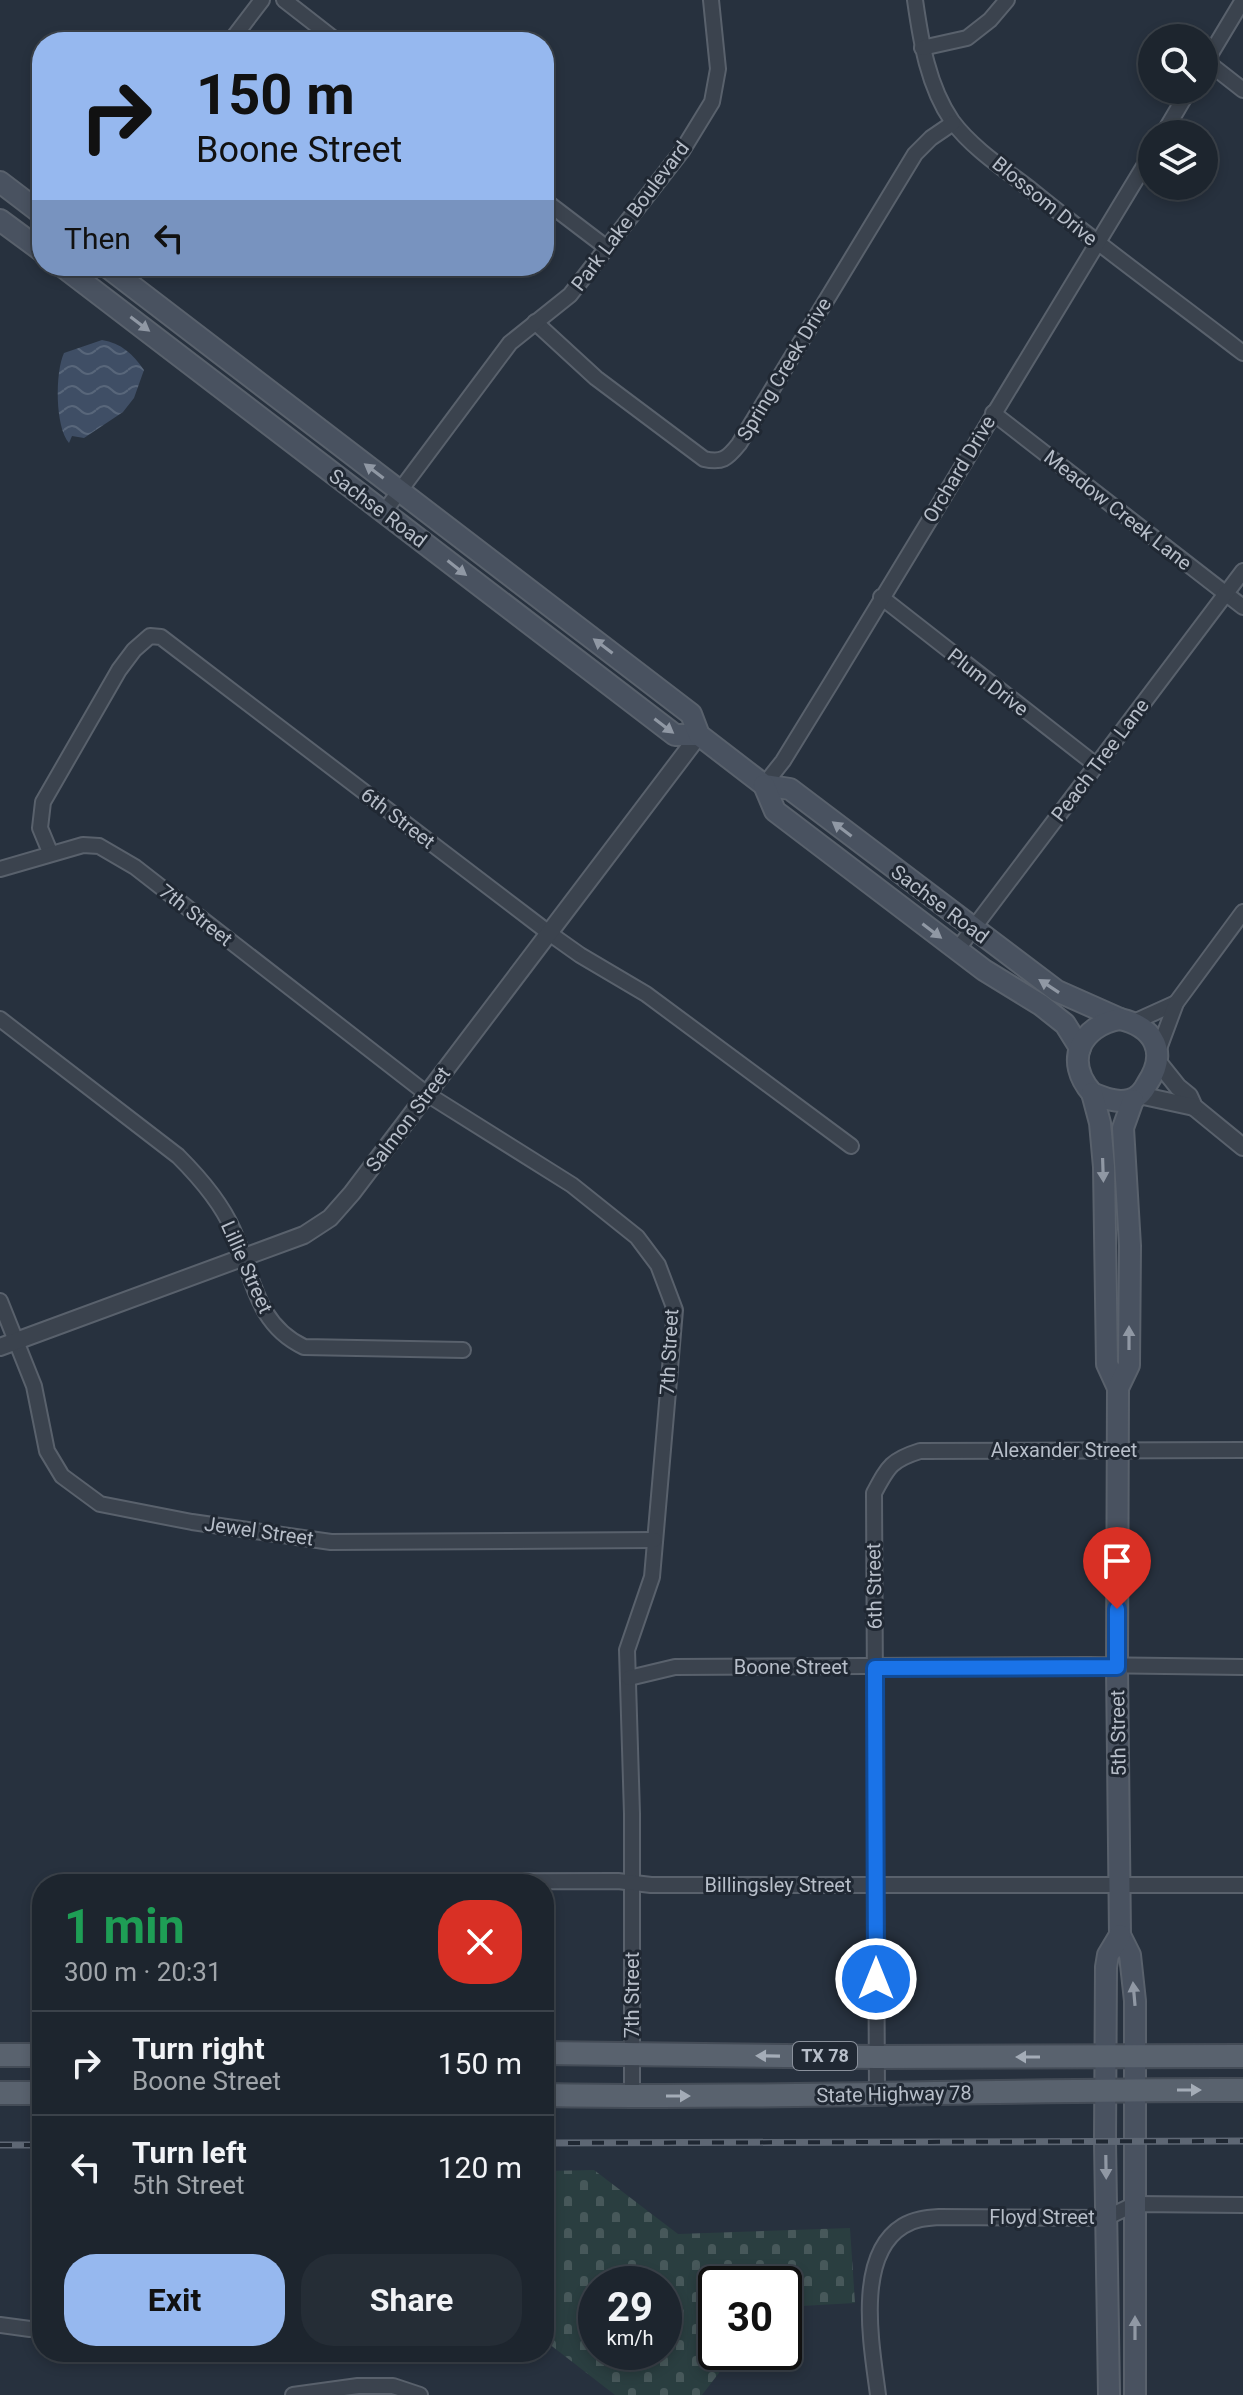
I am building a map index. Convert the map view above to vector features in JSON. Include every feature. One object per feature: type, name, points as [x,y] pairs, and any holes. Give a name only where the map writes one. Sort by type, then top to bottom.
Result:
[{"type":"main road","points":[[0,182],[32,206]]},
{"type":"main road","points":[[0,220],[32,244]]},
{"type":"main road","name":"Sachse Road","points":[[83,276],[675,735],[699,735]]},
{"type":"main road","name":"Sachse Road","points":[[119,276],[691,714],[699,735],[764,785],[790,789],[1057,991],[1127,1020]]},
{"type":"main road","name":"Sachse Road","points":[[764,785],[775,811],[1009,988],[1041,1005],[1065,1024],[1080,1048]]},
{"type":"main road","points":[[1127,1020],[1146,1029],[1154,1041],[1158,1058],[1152,1078],[1136,1097],[1107,1099],[1092,1093],[1080,1074],[1080,1048],[1095,1027],[1127,1020]]},
{"type":"main road","name":"5th Street","points":[[1092,1093],[1100,1123],[1104,1167],[1107,1364],[1118,1388]]},
{"type":"main road","name":"5th Street","points":[[1135,2395],[1135,2001],[1130,1955],[1120,1935],[1117,1450],[1118,1388],[1129,1365],[1130,1246],[1123,1128],[1136,1097]]},
{"type":"main road","name":"5th Street","points":[[1109,2395],[1106,1967],[1108,1955],[1120,1935]]},
{"type":"main road","name":"State Highway 78","points":[[554,2053],[876,2057],[1243,2056]]},
{"type":"main road","points":[[0,2055],[32,2055]]},
{"type":"main road","name":"State Highway 78","points":[[554,2095],[1243,2090]]},
{"type":"main road","points":[[0,2093],[32,2093]]},
{"type":"main road","points":[[1107,2260],[1136,2261]]},
{"type":"street","points":[[238,32],[262,0]]},
{"type":"street","points":[[284,0],[325,32]]},
{"type":"street","name":"Park Lake Boulevard","points":[[384,512],[510,343],[570,295],[682,151],[712,102],[718,69],[711,0]]},
{"type":"street","name":"Blossom Drive","points":[[915,0],[922,48],[937,96],[953,123],[975,145],[1097,243],[1243,353]]},
{"type":"street","points":[[922,48],[967,38],[990,20],[1007,0]]},
{"type":"street","points":[[1218,41],[1243,0]]},
{"type":"street","points":[[1218,72],[1243,90]]},
{"type":"street","name":"Spring Creek Drive","points":[[535,322],[596,378],[704,459],[718,462],[727,459],[915,154],[953,123]]},
{"type":"street","name":"Orchard Drive","points":[[764,785],[783,761],[1138,176]]},
{"type":"street","points":[[554,208],[607,248]]},
{"type":"street","name":"Meadow Creek Lane","points":[[993,413],[1243,607]]},
{"type":"street","name":"Peach Tree Lane","points":[[957,950],[1243,571]]},
{"type":"street","name":"Plum Drive","points":[[881,597],[1096,765]]},
{"type":"street","name":"6th Street","points":[[50,852],[40,828],[43,802],[119,670],[150,636],[161,637],[549,933],[646,994],[851,1146]]},
{"type":"street","name":"Salmon Street","points":[[8,1345],[304,1235],[330,1218],[699,735]]},
{"type":"street","name":"7th Street","points":[[0,869],[50,852],[83,845],[99,846],[135,867],[427,1094],[572,1185],[637,1237],[658,1265],[675,1310],[652,1577],[627,1650],[632,2097]]},
{"type":"street","points":[[1243,912],[1176,1003],[1158,1058],[1178,1087],[1189,1096],[1194,1107],[1243,1147]]},
{"type":"street","points":[[1127,1020],[1176,1003]]},
{"type":"street","name":"Lillie Street","points":[[0,1019],[178,1156],[201,1180],[233,1228],[262,1306],[286,1339],[304,1347],[463,1350]]},
{"type":"street","points":[[1136,1097],[1194,1107]]},
{"type":"street","name":"Jewel Street","points":[[0,1301],[8,1345],[34,1386],[47,1451],[62,1476],[100,1504],[192,1522],[331,1542],[654,1540]]},
{"type":"street","name":"Alexander Street","points":[[889,1465],[920,1451],[1243,1450]]},
{"type":"street","name":"6th Street","points":[[877,2095],[874,1493],[889,1465]]},
{"type":"street","name":"Boone Street","points":[[629,1678],[675,1667],[1243,1667]]},
{"type":"street","name":"Billingsley Street","points":[[554,1883],[1243,1885]]},
{"type":"street","name":"Floyd Street","points":[[878,2395],[869,2297],[878,2260],[891,2236],[913,2220],[939,2217],[1106,2218],[1135,2204],[1243,2205]]},
{"type":"street","points":[[0,2325],[30,2329]]},
{"type":"street","points":[[293,2395],[358,2386],[393,2386],[420,2395]]},
{"type":"green space","points":[[594,2170],[678,2234],[850,2228],[855,2303],[802,2306],[802,2266],[698,2266],[698,2370],[721,2370],[702,2395],[615,2395],[583,2370],[682,2370],[682,2266],[578,2266],[578,2366],[554,2348],[554,2171]]},
{"type":"water","points":[[102,340],[126,350],[144,370],[134,398],[123,412],[84,438],[72,436],[69,443],[59,413],[61,362],[64,353]]},
{"type":"railway","points":[[554,2143],[1243,2141]]},
{"type":"railway","points":[[0,2145],[32,2145]]},
{"type":"route","points":[[876,1979],[875,1668],[1117,1667],[1117,1609]]}]
